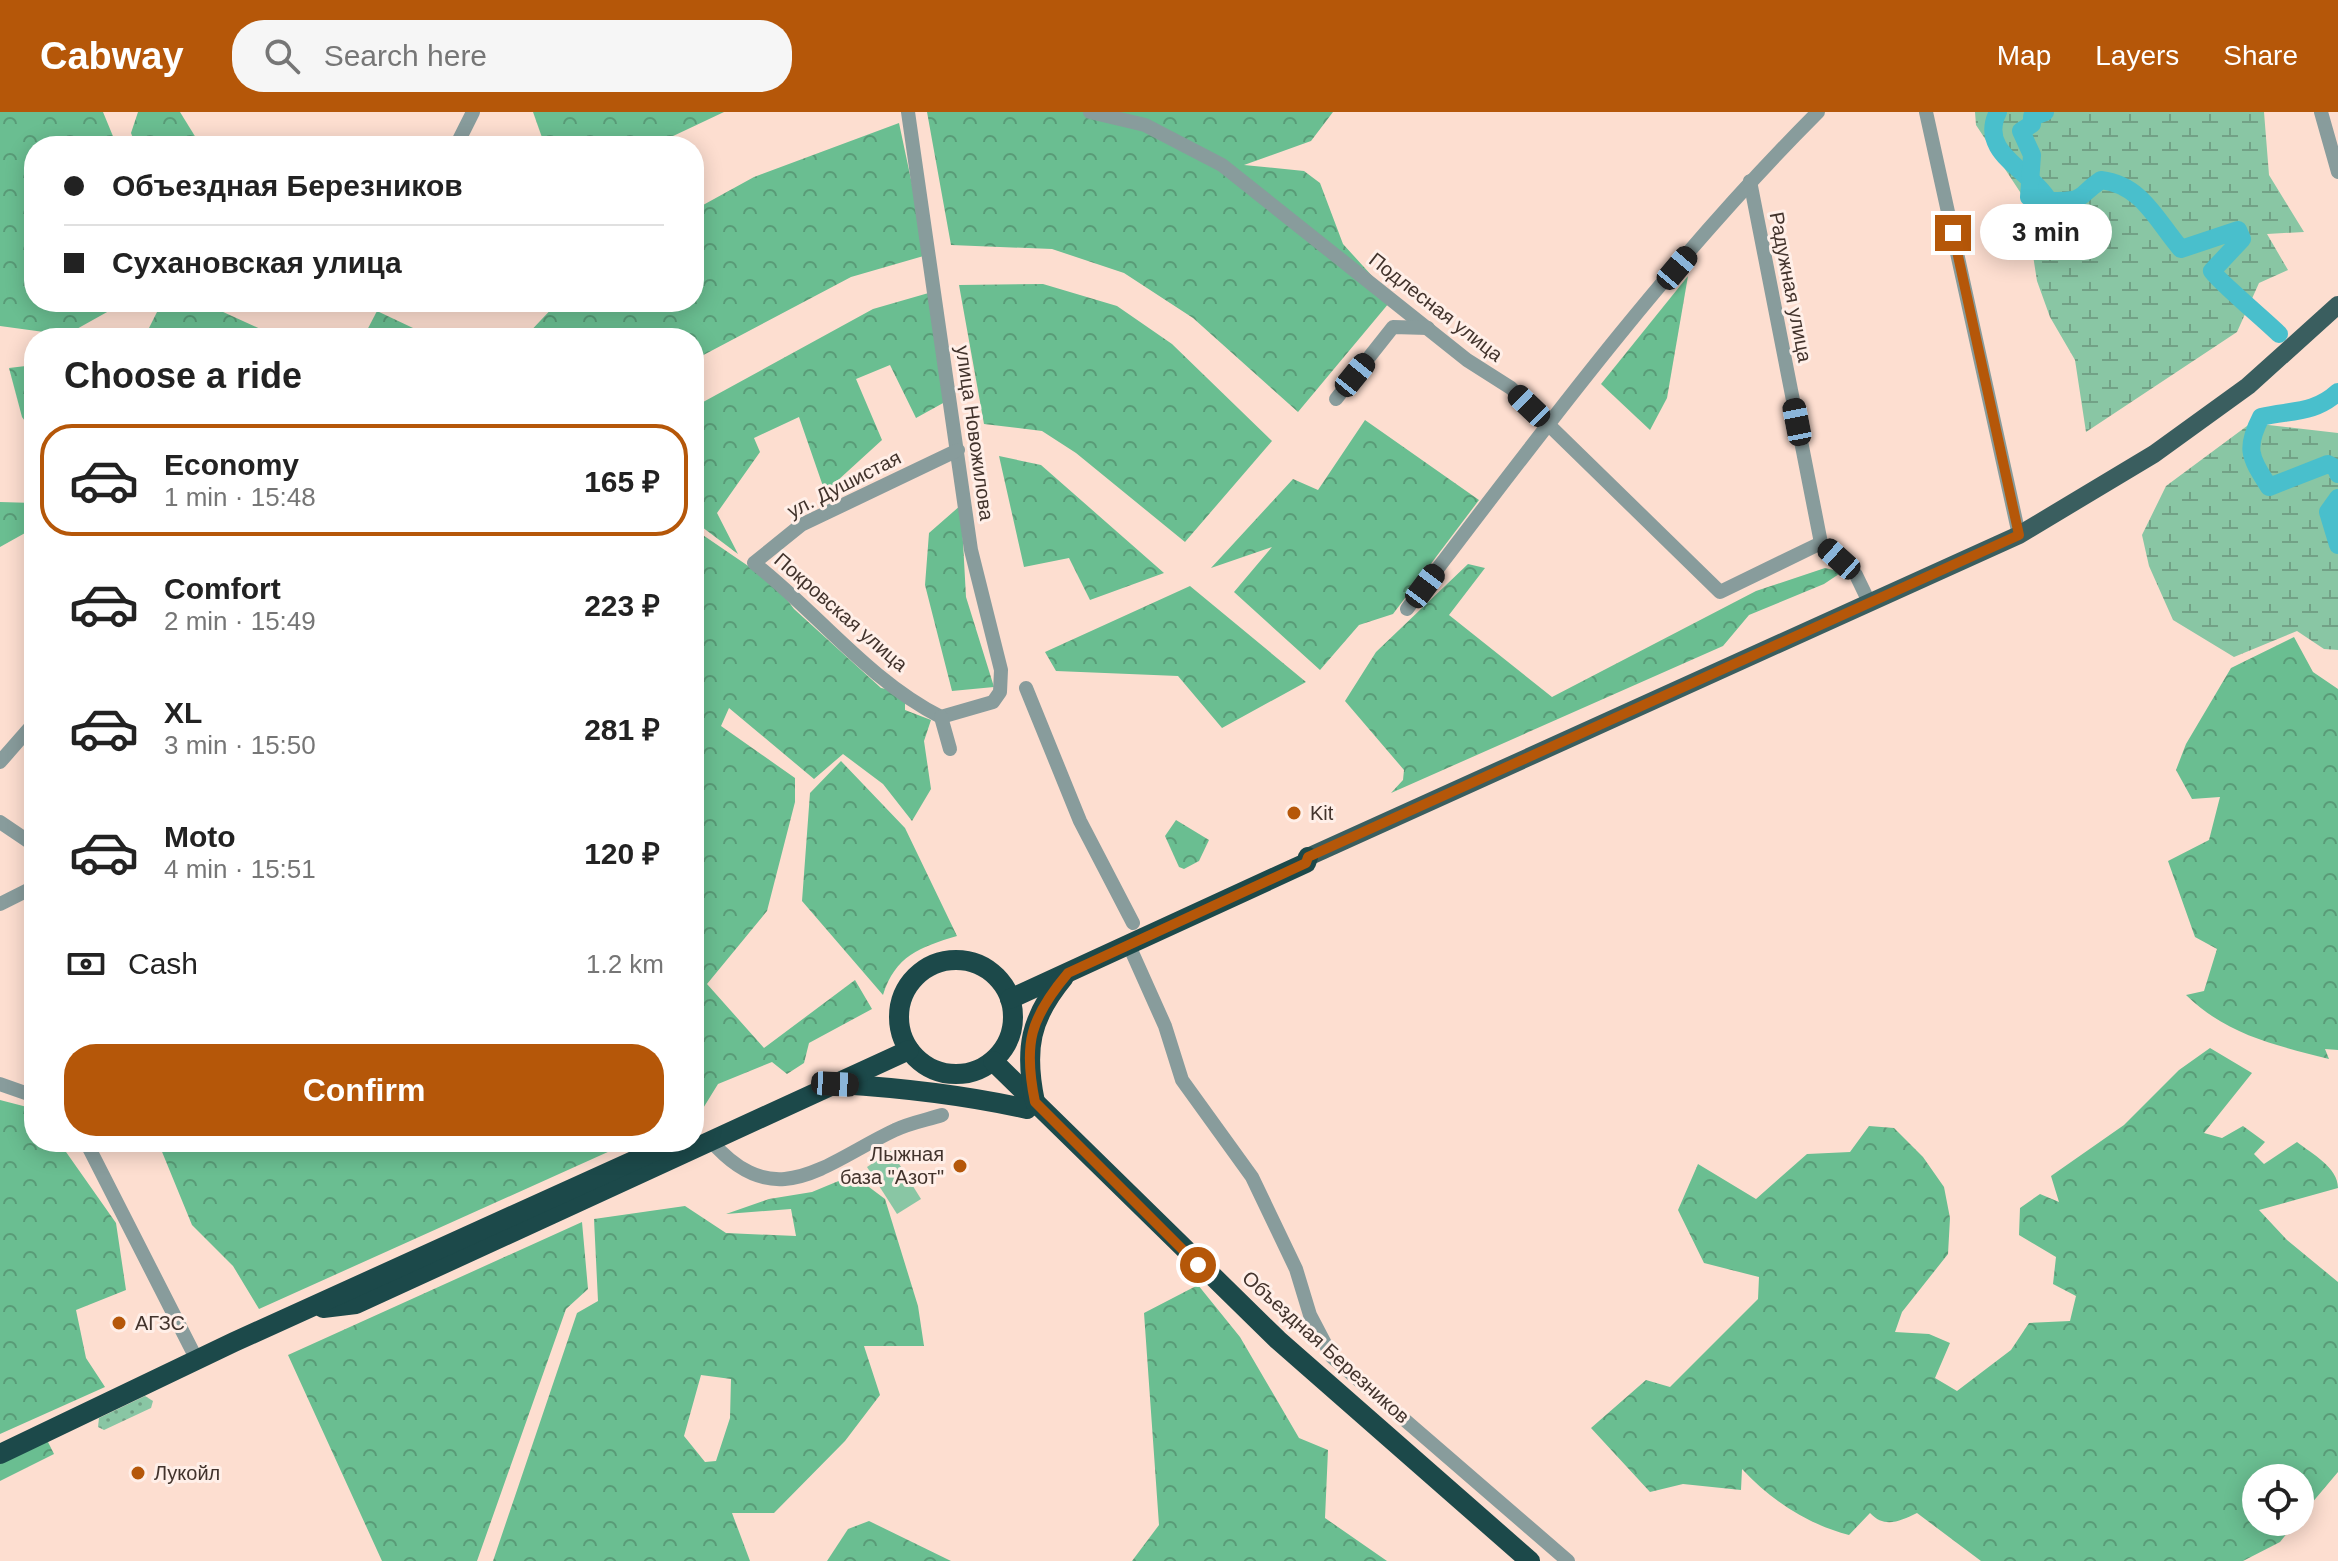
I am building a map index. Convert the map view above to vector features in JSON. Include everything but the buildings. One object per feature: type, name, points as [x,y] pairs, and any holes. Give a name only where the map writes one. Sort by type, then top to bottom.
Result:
[{"type":"highway","points":[[1009,995],[1068,973],[1306,863],[1308,857]]},
{"type":"highway","points":[[1009,995],[1308,857]]},
{"type":"highway","points":[[953,959],[972,962],[989,970],[1009,995],[1012,1029],[1005,1046],[988,1064],[958,1074],[939,1072],[922,1064],[906,1046],[898,1015],[902,996],[912,980],[935,963],[953,959]]},
{"type":"highway","points":[[835,1084],[903,1088],[1031,1106],[1028,1071],[1030,1038],[1042,1003],[1068,973]]},
{"type":"highway","points":[[704,1136],[835,1084],[906,1046]]},
{"type":"highway","points":[[704,1136],[906,1046]]},
{"type":"highway","name":"Объездная Березников","points":[[988,1064],[1286,1357],[1516,1561]]},
{"type":"highway","name":"Объездная Березников","points":[[1031,1106],[1278,1340],[1530,1561]]},
{"type":"highway","points":[[0,1454],[197,1360],[653,1152]]},
{"type":"highway","points":[[303,1311],[356,1304],[671,1152]]},
{"type":"main road","points":[[1308,857],[2019,535],[2154,454],[2236,395],[2338,305]]},
{"type":"street","points":[[461,136],[473,112]]},
{"type":"street","name":"улица Новожилова","points":[[908,112],[971,550],[1001,670],[1000,692],[993,702],[941,717]]},
{"type":"street","name":"Подлесная улица","points":[[1090,112],[1145,125],[1222,165],[1467,360],[1511,388],[1720,592],[1821,543]]},
{"type":"street","points":[[1407,609],[1548,424],[1750,181],[1818,112]]},
{"type":"street","points":[[1926,112],[2019,535]]},
{"type":"street","points":[[2321,112],[2338,172]]},
{"type":"street","name":"Радужная улица","points":[[1750,181],[1821,543]]},
{"type":"street","points":[[1336,399],[1393,327],[1428,328]]},
{"type":"street","name":"ул. Душистая","points":[[754,563],[801,525],[958,450]]},
{"type":"street","points":[[1821,543],[1856,575],[1870,604]]},
{"type":"street","name":"Покровская улица","points":[[754,563],[828,633],[921,707],[941,717]]},
{"type":"street","points":[[1026,688],[1080,821],[1133,923]]},
{"type":"street","points":[[941,717],[950,749]]},
{"type":"street","points":[[0,762],[24,734]]},
{"type":"street","points":[[0,822],[24,838]]},
{"type":"street","points":[[0,904],[24,892]]},
{"type":"street","points":[[1131,950],[1165,1026],[1182,1080],[1252,1177],[1296,1269],[1310,1315],[1332,1357],[1568,1561]]},
{"type":"street","points":[[0,1084],[24,1092]]},
{"type":"street","points":[[704,1139],[732,1165],[777,1180],[811,1173],[898,1128],[942,1115]]},
{"type":"street","points":[[91,1152],[197,1360]]},
{"type":"green space","points":[[0,112],[103,112],[113,136],[24,136],[24,312],[107,312],[79,328],[24,329],[0,326]]},
{"type":"green space","points":[[138,112],[180,112],[195,136],[132,136]]},
{"type":"green space","points":[[533,112],[724,112],[673,136],[541,136]]},
{"type":"green space","points":[[927,112],[1333,112],[1311,141],[1244,165],[1304,171],[1320,183],[1343,244],[1373,277],[1389,303],[1298,412],[1193,318],[1124,273],[1052,249],[951,245]]},
{"type":"green space","points":[[1975,112],[2264,112],[2269,175],[2304,232],[2267,234],[2288,270],[2259,283],[2237,332],[2086,432],[2075,360],[2050,317],[2037,281],[2024,198],[1976,125]]},
{"type":"green space","points":[[899,123],[927,255],[851,277],[704,355],[704,328],[533,328],[549,312],[704,312],[704,204],[754,177]]},
{"type":"green space","points":[[1688,276],[1667,398],[1650,430],[1601,384]]},
{"type":"green space","points":[[1043,284],[1117,306],[1172,344],[1272,441],[1185,542],[1076,453],[1042,431],[984,424],[959,285]]},
{"type":"green space","points":[[932,292],[954,397],[916,418],[890,365],[856,379],[882,440],[825,492],[799,417],[754,438],[760,452],[717,513],[738,554],[704,528],[704,402],[873,309]]},
{"type":"green space","points":[[157,312],[223,312],[258,328],[149,328]]},
{"type":"green space","points":[[379,312],[413,328],[368,328]]},
{"type":"green space","points":[[24,366],[24,420],[22,417],[9,368]]},
{"type":"green space","points":[[1365,420],[1479,500],[1393,614],[1359,625],[1320,670],[1234,592],[1272,547],[1211,568],[1293,479],[1318,490]]},
{"type":"green space","points":[[2251,423],[2338,433],[2338,650],[2324,649],[2297,631],[2234,657],[2173,620],[2149,566],[2142,535],[2166,486]]},
{"type":"green space","points":[[999,456],[1041,465],[1164,573],[1090,600],[1069,558],[1024,567]]},
{"type":"green space","points":[[0,502],[24,503],[24,534],[0,547]]},
{"type":"green space","points":[[961,505],[966,597],[994,687],[952,691],[925,585],[929,533]]},
{"type":"green space","points":[[704,536],[776,585],[794,609],[881,688],[905,693],[905,710],[931,720],[924,741],[931,789],[912,821],[883,784],[843,754],[814,779],[729,708],[721,726],[795,778],[795,802],[767,911],[707,984],[764,1048],[855,980],[872,1009],[809,1043],[804,1063],[787,1074],[772,1062],[718,1084],[704,1107]]},
{"type":"green space","points":[[1468,564],[1485,568],[1449,615],[1552,697],[1756,591],[1825,568],[1842,572],[1824,584],[1749,615],[1723,646],[1391,793],[1403,780],[1404,770],[1345,701],[1376,652]]},
{"type":"green space","points":[[1190,586],[1306,682],[1222,728],[1178,676],[1056,671],[1045,652]]},
{"type":"green space","points":[[2294,637],[2313,672],[2338,689],[2338,1050],[2325,1049],[2329,1059],[2235,1029],[2186,995],[2204,991],[2217,949],[2195,937],[2168,861],[2209,840],[2220,797],[2192,799],[2176,770],[2186,744],[2231,668]]},
{"type":"green space","points":[[841,761],[905,828],[957,936],[920,949],[902,962],[894,971],[883,995],[802,901],[810,793]]},
{"type":"green space","points":[[1176,820],[1209,840],[1199,861],[1184,869],[1179,867],[1165,836]]},
{"type":"green space","points":[[2210,1048],[2252,1073],[2204,1133],[2222,1138],[2243,1126],[2265,1142],[2254,1154],[2264,1164],[2297,1142],[2329,1167],[2337,1180],[2338,1188],[2259,1210],[2287,1240],[2338,1282],[2338,1472],[2314,1500],[2314,1464],[2242,1464],[2242,1536],[2285,1536],[2280,1542],[2243,1561],[1981,1561],[1917,1513],[1899,1521],[1887,1522],[1870,1513],[1849,1535],[1819,1525],[1791,1510],[1742,1469],[1741,1490],[1683,1484],[1650,1492],[1591,1428],[1646,1380],[1670,1387],[1758,1299],[1759,1277],[1704,1263],[1678,1210],[1698,1164],[1756,1199],[1807,1154],[1850,1152],[1869,1126],[1894,1128],[1923,1157],[1944,1187],[1950,1218],[1948,1254],[1902,1312],[1895,1332],[1929,1334],[1950,1343],[1935,1378],[1957,1391],[2011,1350],[2029,1323],[2070,1321],[2076,1296],[2053,1284],[2056,1257],[2019,1235],[2020,1208],[2040,1194],[2059,1202],[2051,1176],[2124,1125],[2179,1070]]},
{"type":"green space","points":[[0,1100],[24,1106],[24,1152],[66,1152],[116,1223],[126,1290],[76,1310],[86,1358],[105,1387],[0,1434]]},
{"type":"green space","points":[[891,1151],[921,1199],[897,1214],[867,1167]]},
{"type":"green space","points":[[162,1152],[608,1152],[259,1309],[233,1266],[192,1225]]},
{"type":"green space","points":[[853,1175],[885,1199],[918,1306],[924,1346],[864,1346],[880,1395],[845,1441],[774,1513],[732,1513],[750,1561],[493,1561],[577,1313],[598,1301],[594,1219],[685,1206],[726,1233],[796,1236],[791,1209],[726,1214],[769,1199],[812,1192]],"holes":[[[701,1375],[731,1379],[730,1418],[716,1461],[705,1462],[684,1436]]]},
{"type":"green space","points":[[582,1222],[588,1289],[566,1309],[477,1561],[382,1561],[288,1355]]},
{"type":"green space","points":[[1198,1285],[1240,1337],[1299,1438],[1328,1450],[1325,1518],[1387,1561],[1132,1561],[1159,1525],[1144,1313]]},
{"type":"green space","points":[[145,1396],[153,1401],[151,1408],[104,1430],[98,1427],[99,1418]]},
{"type":"green space","points":[[47,1440],[54,1454],[0,1481],[0,1464]]},
{"type":"green space","points":[[869,1521],[951,1561],[827,1561],[848,1529]]},
{"type":"waterway","points":[[1998,112],[1993,126],[2000,150],[2049,201],[2076,199],[2101,180],[2115,183],[2138,196],[2181,249],[2238,230],[2242,239],[2212,271],[2279,334]]},
{"type":"waterway","points":[[2045,112],[2032,117],[2032,124],[2021,131],[2032,155],[2029,197],[2039,204],[2049,201]]},
{"type":"waterway","points":[[2338,392],[2311,408],[2261,417],[2251,446],[2254,461],[2269,487],[2328,464],[2337,469],[2338,474]]},
{"type":"waterway","points":[[2338,498],[2328,512],[2338,545]]},
{"type":"place","name":"Kit","points":[[1294,813]]},
{"type":"place","name":"Лыжная база \"Азот\"","points":[[960,1166]]},
{"type":"place","name":"АГЗС","points":[[119,1323]]},
{"type":"place","name":"Лукойл","points":[[138,1473]]},
{"type":"route","points":[[1198,1265],[1035,1102],[1028,1071],[1030,1038],[1042,1003],[1068,973],[1306,863],[1308,857],[2019,535],[1953,233]]}]
